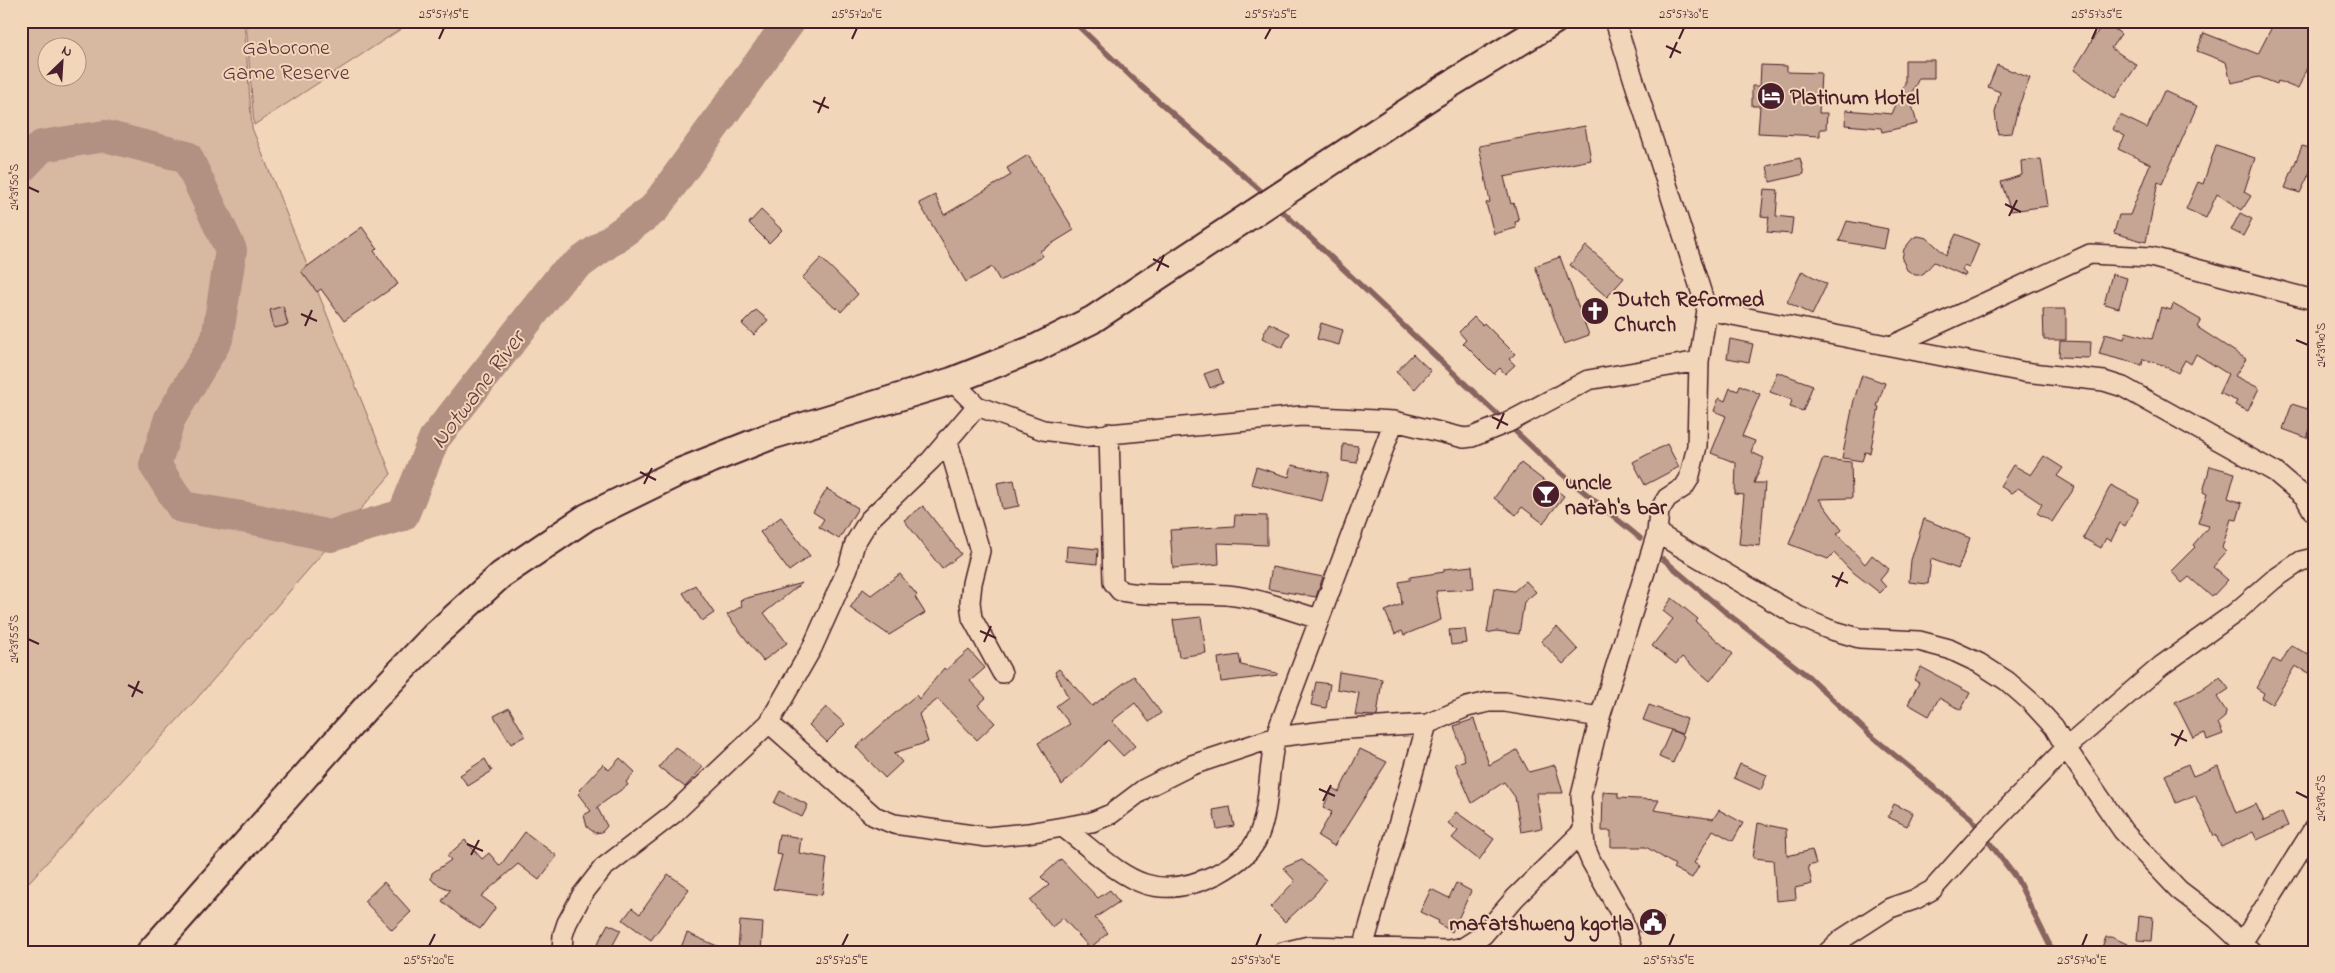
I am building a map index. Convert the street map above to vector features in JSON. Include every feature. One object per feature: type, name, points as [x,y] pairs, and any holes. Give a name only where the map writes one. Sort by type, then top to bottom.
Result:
[{"type":"street","points":[[150,952],[370,704],[436,635],[501,575],[587,517],[677,473],[771,436],[952,381],[1036,348],[1092,320],[1431,96],[1554,21]]},
{"type":"street","points":[[1614,21],[1707,310],[1699,361],[1696,446],[1690,473],[1684,487],[1667,498],[1660,511],[1657,533],[1600,717],[1582,796],[1585,847],[1590,862],[1620,914],[1632,952]]},
{"type":"street","points":[[1893,345],[2090,254],[2151,257],[2314,300]]},
{"type":"street","points":[[1707,310],[2024,372],[2104,381],[2123,387],[2275,472],[2305,497],[2314,513]]},
{"type":"street","points":[[952,381],[977,406],[1043,430],[1088,436],[1301,416],[1394,421],[1455,437],[1472,437],[1507,423],[1588,380],[1699,361]]},
{"type":"street","points":[[562,952],[563,934],[567,923],[582,895],[603,868],[673,814],[769,723],[812,648],[848,568],[855,542],[869,520],[931,460],[977,406]]},
{"type":"street","points":[[1064,828],[1134,881],[1155,888],[1176,888],[1195,885],[1228,869],[1248,852],[1257,839],[1263,823],[1276,737],[1394,421]]},
{"type":"street","points":[[1109,433],[1113,582],[1120,591],[1136,594],[1227,595],[1271,602],[1320,619]]},
{"type":"street","points":[[947,439],[980,551],[972,583],[970,602],[972,618],[1002,673]]},
{"type":"street","points":[[1657,533],[1798,616],[1859,638],[1919,641],[1949,649],[1979,662],[2031,702],[2054,727],[2066,748],[2123,831],[2179,890],[2217,919],[2247,947],[2314,828]]},
{"type":"street","points":[[1828,952],[1842,938],[1890,908],[1916,899],[1932,890],[1982,834],[2066,748],[2161,666],[2235,613],[2273,580],[2301,561],[2314,558]]},
{"type":"street","points":[[769,723],[874,816],[894,824],[987,837],[1064,828],[1092,822],[1111,814],[1144,790],[1192,764],[1276,737],[1333,730],[1427,724],[1467,707],[1489,702],[1505,702],[1600,717]]},
{"type":"street","points":[[1363,948],[1427,724]]},
{"type":"street","points":[[1283,952],[1309,946],[1447,950],[1464,947],[1482,935],[1515,898],[1583,832]]},
{"type":"green space","points":[[21,21],[244,21],[252,128],[391,474],[193,703],[28,883],[21,877]]},
{"type":"green space","name":"Gaborone Game Reserve","points":[[246,21],[413,21],[254,125]]},
{"type":"building","points":[[2104,21],[2121,34],[2111,48],[2137,65],[2115,98],[2074,70]]},
{"type":"building","points":[[2275,21],[2314,21],[2314,51],[2298,89],[2278,81],[2277,84],[2259,77],[2231,83],[2226,62],[2197,51],[2204,33],[2258,54]]},
{"type":"building","points":[[1905,60],[1934,60],[1934,78],[1919,78],[1910,97],[1917,124],[1882,132],[1881,128],[1845,125],[1846,110],[1892,114],[1905,83]]},
{"type":"building","points":[[1761,65],[1787,66],[1787,72],[1821,73],[1819,113],[1827,113],[1826,129],[1820,129],[1820,136],[1758,133],[1760,106],[1752,106],[1752,86],[1760,86]]},
{"type":"building","points":[[1997,65],[2030,78],[2018,108],[2012,133],[1998,134],[1995,113],[2000,92],[1988,87]]},
{"type":"building","points":[[2164,91],[2197,106],[2162,184],[2158,182],[2146,242],[2114,233],[2119,215],[2130,215],[2150,164],[2118,149],[2125,136],[2112,129],[2120,115],[2147,128]]},
{"type":"building","points":[[1585,126],[1591,160],[1504,177],[1511,204],[1514,203],[1519,221],[1515,222],[1516,228],[1494,234],[1486,203],[1490,202],[1479,146]]},
{"type":"building","points":[[2216,145],[2255,158],[2244,192],[2251,196],[2242,210],[2217,194],[2206,218],[2186,209],[2198,182],[2203,184]]},
{"type":"building","points":[[2302,146],[2314,149],[2314,164],[2300,193],[2285,188]]},
{"type":"building","points":[[1028,155],[1074,230],[1040,251],[1043,256],[1000,281],[992,267],[966,282],[919,203],[935,195],[944,215],[1011,175],[1007,168]]},
{"type":"building","points":[[1800,158],[1804,174],[1770,182],[1767,166]]},
{"type":"building","points":[[2041,159],[2048,206],[2011,211],[2001,182],[2022,175],[2021,161]]},
{"type":"building","points":[[1764,189],[1778,190],[1776,216],[1793,218],[1791,234],[1767,232],[1769,217],[1761,216]]},
{"type":"building","points":[[761,210],[782,230],[769,243],[749,223]]},
{"type":"building","points":[[2240,213],[2252,219],[2243,236],[2231,230]]},
{"type":"building","points":[[1847,221],[1888,229],[1884,249],[1839,241]]},
{"type":"building","points":[[362,227],[377,248],[374,251],[398,284],[344,321],[321,289],[317,292],[301,271]]},
{"type":"building","points":[[1956,234],[1979,244],[1969,268],[1964,266],[1962,270],[1966,274],[1965,276],[1934,262],[1920,275],[1915,275],[1907,270],[1902,259],[1904,249],[1913,238],[1918,236],[1927,238],[1946,255]]},
{"type":"building","points":[[1586,246],[1624,278],[1607,297],[1570,265]]},
{"type":"building","points":[[1560,257],[1589,335],[1564,344],[1535,266]]},
{"type":"building","points":[[821,258],[858,294],[841,312],[802,278]]},
{"type":"building","points":[[1802,271],[1827,284],[1812,315],[1787,302]]},
{"type":"building","points":[[2112,274],[2127,278],[2119,308],[2104,304]]},
{"type":"building","points":[[2173,304],[2201,320],[2197,327],[2246,359],[2235,376],[2259,388],[2248,411],[2235,405],[2237,401],[2219,393],[2228,374],[2196,354],[2191,364],[2185,360],[2178,373],[2163,365],[2143,359],[2142,365],[2099,354],[2105,334],[2124,339],[2126,332],[2152,339],[2161,307],[2171,310]]},
{"type":"building","points":[[283,306],[288,325],[274,328],[270,310]]},
{"type":"building","points":[[2043,309],[2066,309],[2066,340],[2044,340]]},
{"type":"building","points":[[756,310],[768,320],[754,335],[742,324]]},
{"type":"building","points":[[1474,317],[1482,325],[1484,323],[1515,354],[1509,359],[1515,365],[1505,374],[1500,368],[1494,374],[1463,343],[1466,340],[1459,332]]},
{"type":"building","points":[[1269,323],[1290,333],[1282,348],[1262,338]]},
{"type":"building","points":[[1321,323],[1343,330],[1339,345],[1317,339]]},
{"type":"building","points":[[1730,339],[1753,344],[1749,362],[1727,358]]},
{"type":"building","points":[[2060,341],[2091,342],[2090,358],[2059,357]]},
{"type":"building","points":[[1413,354],[1431,371],[1415,389],[1396,372]]},
{"type":"building","points":[[1218,369],[1223,383],[1210,388],[1204,374]]},
{"type":"building","points":[[1777,372],[1813,385],[1803,411],[1790,407],[1792,400],[1770,392]]},
{"type":"building","points":[[1862,375],[1885,383],[1877,406],[1879,407],[1870,453],[1865,452],[1862,461],[1842,458],[1854,400]]},
{"type":"building","points":[[1740,385],[1760,394],[1742,436],[1755,441],[1751,452],[1764,458],[1754,483],[1765,483],[1760,546],[1739,544],[1744,495],[1735,494],[1736,463],[1711,453],[1726,416],[1714,411],[1719,398],[1725,401],[1730,388],[1738,391]]},
{"type":"building","points":[[2292,404],[2314,411],[2314,418],[2307,438],[2283,429]]},
{"type":"building","points":[[1343,444],[1358,446],[1357,463],[1342,461]]},
{"type":"building","points":[[1667,444],[1679,467],[1645,485],[1633,462]]},
{"type":"building","points":[[2044,456],[2063,468],[2057,476],[2075,487],[2052,522],[2037,513],[2042,504],[2018,488],[2011,493],[2000,486],[2013,465],[2031,475]]},
{"type":"building","points":[[1823,459],[1851,462],[1852,498],[1819,499],[1842,530],[1837,534],[1865,564],[1872,555],[1889,569],[1880,580],[1886,587],[1880,593],[1849,569],[1834,553],[1828,559],[1789,544]]},
{"type":"building","points":[[1521,463],[1564,496],[1543,523],[1522,507],[1516,515],[1494,498]]},
{"type":"building","points":[[1292,465],[1329,473],[1322,501],[1251,484],[1256,467],[1289,477]]},
{"type":"building","points":[[2210,466],[2235,473],[2228,498],[2242,503],[2237,520],[2231,519],[2222,548],[2226,552],[2213,567],[2228,580],[2212,597],[2189,577],[2182,583],[2171,571],[2195,547],[2193,545],[2209,526],[2198,523],[2207,494],[2203,492]]},
{"type":"building","points":[[1014,480],[1019,506],[1002,509],[997,483]]},
{"type":"building","points":[[2111,485],[2139,500],[2125,526],[2120,523],[2111,541],[2106,538],[2101,548],[2083,538]]},
{"type":"building","points":[[827,489],[858,508],[839,539],[819,527],[824,519],[813,512]]},
{"type":"building","points":[[923,506],[961,554],[942,569],[904,520]]},
{"type":"building","points":[[1235,515],[1267,516],[1267,545],[1218,543],[1219,564],[1173,568],[1170,530],[1234,526]]},
{"type":"building","points":[[781,517],[810,556],[789,571],[760,532]]},
{"type":"building","points":[[1924,519],[1970,538],[1958,569],[1931,559],[1928,584],[1909,582],[1911,560]]},
{"type":"building","points":[[1067,546],[1098,549],[1097,564],[1066,561]]},
{"type":"building","points":[[1472,566],[1474,589],[1436,591],[1441,620],[1404,635],[1402,631],[1395,634],[1385,611],[1402,604],[1399,582],[1410,580],[1410,577],[1444,572],[1444,569]]},
{"type":"building","points":[[1272,567],[1323,577],[1316,597],[1268,589]]},
{"type":"building","points":[[900,574],[917,595],[915,597],[925,613],[889,635],[850,608],[863,589],[871,595]]},
{"type":"building","points":[[1526,581],[1536,592],[1524,602],[1519,634],[1496,631],[1487,633],[1494,588],[1514,591]]},
{"type":"building","points":[[802,583],[764,613],[787,643],[763,661],[727,615],[742,606],[740,600]]},
{"type":"building","points":[[695,585],[714,613],[702,621],[683,593]]},
{"type":"building","points":[[1672,598],[1698,619],[1696,622],[1733,654],[1710,681],[1682,657],[1676,664],[1652,646],[1673,619],[1663,611]]},
{"type":"building","points":[[1201,617],[1206,653],[1179,657],[1173,620]]},
{"type":"building","points":[[1557,627],[1578,650],[1563,664],[1541,641]]},
{"type":"building","points":[[1465,629],[1467,643],[1451,645],[1449,630]]},
{"type":"building","points":[[2291,645],[2314,658],[2314,676],[2295,666],[2272,704],[2262,698],[2264,693],[2256,688],[2273,659],[2281,663]]},
{"type":"building","points":[[969,650],[985,668],[970,681],[986,698],[978,705],[995,723],[977,740],[938,699],[919,714],[928,742],[894,753],[902,762],[885,778],[856,747],[916,695],[919,699],[944,668],[946,670]]},
{"type":"building","points":[[1239,655],[1241,665],[1277,673],[1277,675],[1221,682],[1218,658]]},
{"type":"building","points":[[1921,667],[1970,693],[1961,710],[1939,698],[1929,716],[1908,704],[1919,683],[1914,680]]},
{"type":"building","points":[[1059,669],[1092,706],[1134,676],[1161,713],[1149,722],[1135,703],[1112,721],[1135,746],[1123,756],[1108,740],[1062,785],[1038,743],[1070,724],[1056,706],[1068,697],[1055,672]]},
{"type":"building","points":[[1339,672],[1382,679],[1377,716],[1355,715],[1359,693],[1337,689]]},
{"type":"building","points":[[2220,677],[2229,689],[2217,697],[2226,711],[2225,717],[2218,723],[2223,734],[2207,740],[2205,733],[2193,738],[2175,702],[2200,691]]},
{"type":"building","points":[[1316,682],[1330,684],[1326,708],[1311,705]]},
{"type":"building","points":[[1649,705],[1687,719],[1682,734],[1643,720]]},
{"type":"building","points":[[826,707],[845,724],[827,742],[809,725]]},
{"type":"building","points":[[509,708],[525,736],[511,744],[494,716]]},
{"type":"building","points":[[1474,719],[1489,765],[1517,750],[1529,772],[1555,765],[1563,793],[1536,793],[1542,828],[1521,832],[1515,797],[1504,782],[1472,803],[1455,764],[1465,760],[1454,726]]},
{"type":"building","points":[[1671,730],[1684,736],[1673,763],[1659,757]]},
{"type":"building","points":[[675,747],[703,767],[685,787],[659,767]]},
{"type":"building","points":[[1360,749],[1387,762],[1334,846],[1318,836],[1332,812],[1323,808],[1332,788],[1339,792]]},
{"type":"building","points":[[620,758],[635,772],[626,782],[628,785],[597,807],[607,826],[602,832],[595,833],[587,827],[584,815],[591,811],[578,794],[581,792],[579,790],[603,764],[609,770]]},
{"type":"building","points":[[485,759],[492,771],[468,786],[460,775]]},
{"type":"building","points":[[1740,764],[1767,775],[1761,790],[1734,778]]},
{"type":"building","points":[[2188,764],[2193,776],[2218,766],[2236,813],[2256,804],[2264,821],[2282,812],[2288,826],[2257,840],[2253,832],[2221,847],[2195,795],[2176,803],[2165,775]]},
{"type":"building","points":[[780,791],[808,805],[802,817],[774,803]]},
{"type":"building","points":[[1603,792],[1618,793],[1618,798],[1659,800],[1654,810],[1713,819],[1719,810],[1743,823],[1733,841],[1713,830],[1694,863],[1699,866],[1692,878],[1673,868],[1675,865],[1646,847],[1611,847],[1611,831],[1602,831]]},
{"type":"building","points":[[1894,804],[1913,813],[1907,826],[1888,817]]},
{"type":"building","points":[[1230,807],[1234,826],[1217,829],[1213,810]]},
{"type":"building","points":[[1456,812],[1494,839],[1479,860],[1452,838],[1458,831],[1448,823]]},
{"type":"building","points":[[1758,823],[1786,829],[1787,856],[1812,850],[1816,864],[1808,866],[1812,884],[1795,888],[1796,899],[1776,901],[1773,860],[1753,858]]},
{"type":"building","points":[[525,832],[557,856],[539,880],[518,864],[481,896],[496,907],[480,929],[442,901],[450,890],[435,883],[431,879],[432,873],[451,860],[447,856],[465,840],[482,859],[489,853],[500,866]]},
{"type":"building","points":[[779,834],[801,838],[799,853],[827,858],[822,895],[773,889],[782,855],[776,854]]},
{"type":"building","points":[[1061,859],[1098,898],[1110,890],[1119,902],[1095,918],[1108,933],[1090,948],[1063,918],[1052,927],[1030,900],[1049,885],[1041,877]]},
{"type":"building","points":[[1302,860],[1326,880],[1316,893],[1285,922],[1270,907],[1295,881],[1283,868]]},
{"type":"building","points":[[668,874],[689,889],[651,940],[623,920],[632,908],[640,914]]},
{"type":"building","points":[[384,882],[411,912],[392,930],[364,901]]},
{"type":"building","points":[[1456,883],[1471,891],[1452,932],[1438,923],[1439,921],[1420,912],[1431,889],[1449,898]]},
{"type":"building","points":[[1647,911],[1664,918],[1657,937],[1639,931]]},
{"type":"building","points":[[2139,915],[2153,917],[2151,941],[2137,940]]},
{"type":"building","points":[[740,921],[763,923],[761,952],[738,952]]},
{"type":"building","points":[[608,924],[621,930],[609,952],[593,952]]},
{"type":"building","points":[[687,933],[731,952],[679,952]]},
{"type":"building","points":[[2106,937],[2112,937],[2144,952],[2100,952]]},
{"type":"waterway","name":"Notwane River","points":[[21,168],[42,146],[105,136],[187,157],[231,250],[217,339],[170,418],[155,465],[182,507],[259,520],[330,536],[403,515],[434,439],[562,276],[654,209],[790,21]]},
{"type":"waterway","points":[[1073,21],[1140,85],[1260,190]]},
{"type":"waterway","points":[[1283,212],[1550,464],[1640,538]]},
{"type":"waterway","points":[[1663,559],[1724,611],[1809,677],[1869,734],[1970,817],[2017,879],[2053,952]]},
{"type":"place","name":"Platinum Hotel","points":[[1771,96]]},
{"type":"place","name":"Dutch Reformed Church","points":[[1595,311]]},
{"type":"place","name":"uncle natah's bar","points":[[1546,494]]},
{"type":"place","name":"mafatshweng kgotla","points":[[1653,922]]}]
